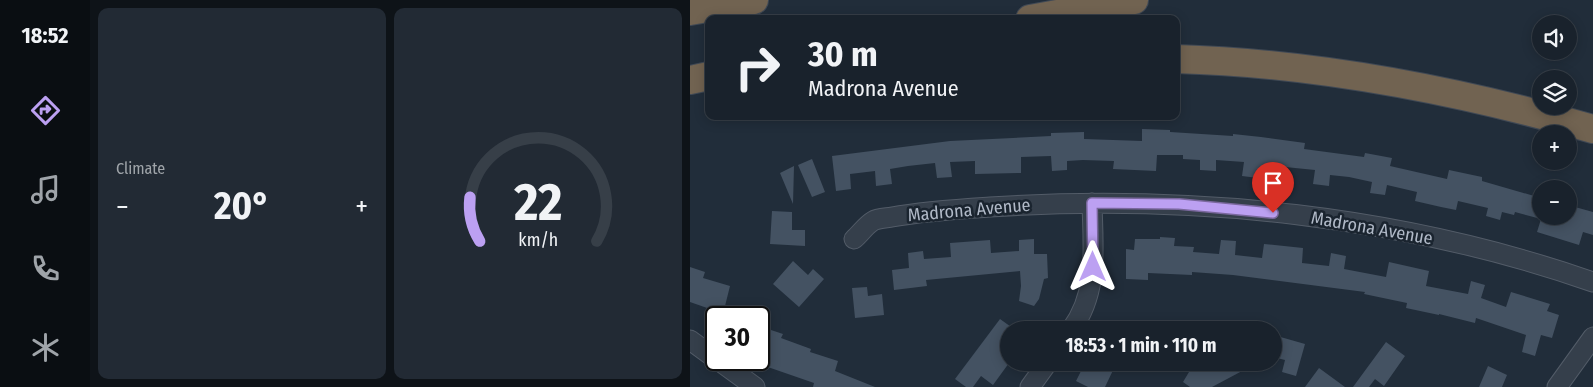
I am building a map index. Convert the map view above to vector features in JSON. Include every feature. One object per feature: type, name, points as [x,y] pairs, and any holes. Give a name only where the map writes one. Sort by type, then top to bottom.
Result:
[{"type":"highway","points":[[690,10],[700,0]]},
{"type":"highway","points":[[690,10],[754,0]]},
{"type":"highway","points":[[1052,15],[1134,0]]},
{"type":"highway","points":[[1180,59],[1235,61],[1317,70],[1396,82],[1511,106],[1593,130]]},
{"type":"highway","points":[[690,80],[705,77]]},
{"type":"highway","points":[[690,95],[705,93]]},
{"type":"street","name":"Madrona Avenue","points":[[854,239],[874,221],[902,216],[1019,205],[1092,203],[1179,204],[1321,218],[1396,230],[1516,258],[1593,282]]},
{"type":"street","points":[[1077,321],[1084,310],[1090,291],[1093,267],[1092,203]]},
{"type":"street","points":[[1557,387],[1593,337]]},
{"type":"street","points":[[690,340],[705,351]]},
{"type":"street","points":[[731,371],[748,385]]},
{"type":"street","points":[[1030,387],[1042,371]]},
{"type":"building","points":[[1142,129],[1233,136],[1233,134],[1305,143],[1304,149],[1364,157],[1365,153],[1392,158],[1390,166],[1447,179],[1449,170],[1482,177],[1482,181],[1532,195],[1532,217],[1515,212],[1514,215],[1502,212],[1500,220],[1486,216],[1488,208],[1458,201],[1456,210],[1441,207],[1415,201],[1417,192],[1387,185],[1385,195],[1370,193],[1372,182],[1349,177],[1330,175],[1329,186],[1313,184],[1315,170],[1285,167],[1283,181],[1242,176],[1244,162],[1216,160],[1216,171],[1200,170],[1200,160],[1183,159],[1183,155],[1157,155],[1156,171],[1113,169],[1114,161],[1083,160],[1067,161],[1067,170],[1052,171],[1051,156],[1021,157],[1021,173],[975,174],[975,161],[950,162],[952,177],[937,178],[935,163],[890,169],[892,184],[876,186],[875,171],[850,174],[851,189],[836,191],[832,156],[950,141],[1051,136],[1051,133],[1084,132],[1084,139],[1142,141]]},
{"type":"building","points":[[812,159],[825,192],[812,197],[798,165]]},
{"type":"building","points":[[794,166],[793,204],[780,173]]},
{"type":"building","points":[[1577,208],[1593,212],[1593,235],[1583,232],[1579,245],[1537,232],[1539,225],[1577,225]]},
{"type":"building","points":[[772,211],[792,212],[792,230],[805,230],[805,246],[770,244]]},
{"type":"building","points":[[1160,237],[1175,238],[1174,246],[1194,247],[1193,252],[1219,254],[1221,240],[1236,241],[1235,255],[1262,258],[1264,244],[1303,248],[1302,263],[1329,266],[1331,253],[1346,256],[1344,269],[1386,277],[1389,262],[1429,271],[1426,286],[1468,294],[1471,281],[1485,285],[1481,298],[1506,307],[1511,292],[1550,304],[1547,311],[1559,315],[1552,338],[1541,335],[1535,356],[1522,352],[1526,335],[1476,318],[1475,323],[1406,308],[1407,303],[1364,294],[1365,292],[1233,275],[1192,272],[1192,275],[1148,273],[1148,280],[1126,279],[1126,249],[1134,250],[1135,239],[1160,239]]},
{"type":"building","points":[[1034,239],[1034,254],[1047,254],[1048,278],[1044,279],[1039,299],[1034,306],[1019,301],[1020,271],[926,280],[927,286],[894,290],[892,270],[909,268],[908,253],[923,251],[924,259],[951,257],[950,243],[990,240],[991,253],[1019,251],[1019,240]]},
{"type":"building","points":[[793,261],[808,275],[813,269],[824,279],[799,307],[773,284]]},
{"type":"building","points":[[690,267],[705,272],[703,278],[730,286],[725,306],[705,307],[690,302]]},
{"type":"building","points":[[867,287],[868,296],[882,294],[884,315],[855,318],[852,288]]},
{"type":"building","points":[[1000,319],[1003,321],[1000,321],[1000,371],[1003,371],[993,385],[981,376],[973,387],[966,387],[955,379]]},
{"type":"building","points":[[770,330],[783,334],[781,338],[811,349],[810,352],[838,361],[835,371],[875,387],[813,387],[814,383],[770,368]]},
{"type":"building","points":[[1282,337],[1305,344],[1296,376],[1282,372],[1285,360],[1282,359]]},
{"type":"building","points":[[1386,342],[1405,356],[1384,386],[1375,379],[1369,387],[1353,387]]},
{"type":"building","points":[[1488,366],[1507,375],[1502,387],[1479,387]]},
{"type":"building","points":[[1319,368],[1345,387],[1305,387]]},
{"type":"building","points":[[1081,371],[1113,371],[1105,387],[1088,387],[1076,381]]},
{"type":"building","points":[[1190,371],[1242,371],[1212,387],[1190,387],[1183,382]]},
{"type":"route","points":[[1093,267],[1092,203],[1179,204],[1273,213]]}]
